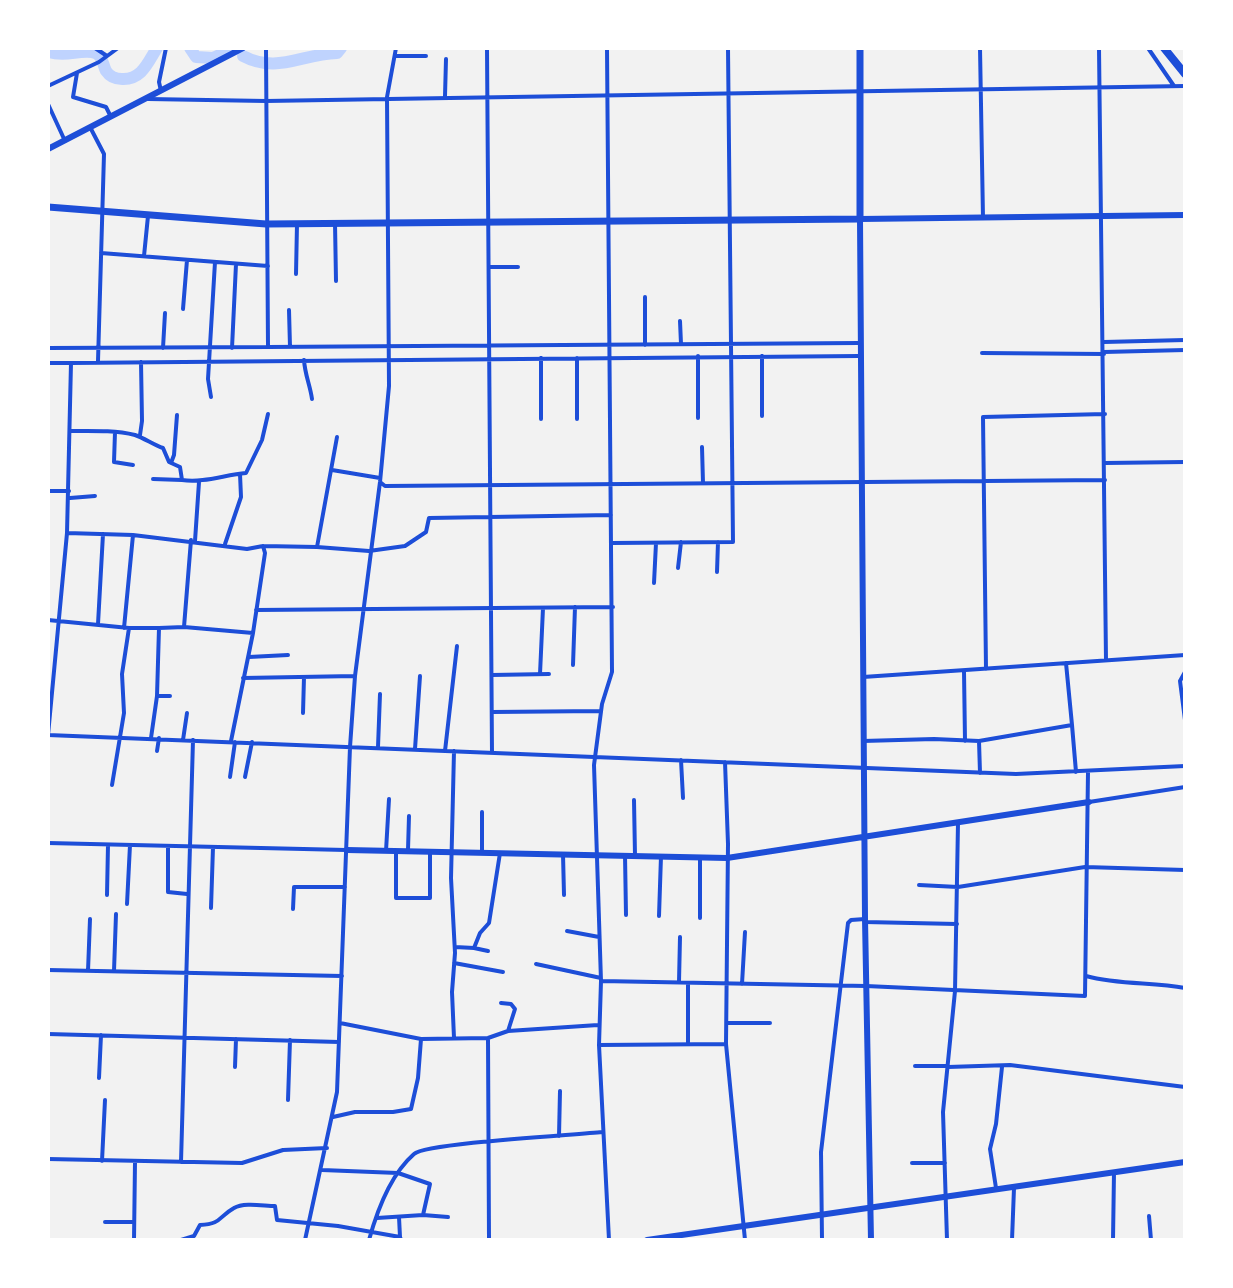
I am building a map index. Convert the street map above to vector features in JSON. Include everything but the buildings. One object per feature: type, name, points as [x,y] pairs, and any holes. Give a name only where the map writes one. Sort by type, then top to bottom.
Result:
[{"type":"highway","points":[[48,207],[266,224],[860,219],[860,48]]},
{"type":"highway","points":[[1164,48],[1185,74]]},
{"type":"street","points":[[95,48],[107,56]]},
{"type":"street","points":[[48,86],[99,62],[118,48]]},
{"type":"street","points":[[161,91],[159,82],[166,48]]},
{"type":"street","points":[[48,149],[243,48]]},
{"type":"street","points":[[266,48],[268,347]]},
{"type":"street","points":[[305,1240],[337,1092],[350,747],[369,551],[380,480],[389,353],[387,97],[396,48]]},
{"type":"street","points":[[487,48],[492,753]]},
{"type":"street","points":[[607,48],[612,672],[601,711],[595,757],[601,980],[599,1045],[609,1240]]},
{"type":"street","points":[[612,543],[733,542],[728,48]]},
{"type":"street","points":[[980,48],[983,218]]},
{"type":"street","points":[[1099,48],[1106,660]]},
{"type":"street","points":[[1148,48],[1174,86]]},
{"type":"street","points":[[395,56],[426,56]]},
{"type":"street","points":[[445,96],[446,59]]},
{"type":"street","points":[[78,72],[73,97],[106,107],[111,117]]},
{"type":"street","points":[[146,99],[266,101],[1185,86]]},
{"type":"street","points":[[48,104],[65,141]]},
{"type":"street","points":[[90,127],[104,154],[98,356]]},
{"type":"street","points":[[871,1240],[860,481],[860,219],[1185,215]]},
{"type":"street","points":[[144,256],[148,216]]},
{"type":"street","points":[[335,223],[336,281]]},
{"type":"street","points":[[296,274],[297,224]]},
{"type":"street","points":[[101,253],[268,266]]},
{"type":"street","points":[[183,309],[187,260]]},
{"type":"street","points":[[211,397],[208,376],[215,262]]},
{"type":"street","points":[[232,348],[236,264]]},
{"type":"street","points":[[488,267],[518,267]]},
{"type":"street","points":[[645,297],[645,345]]},
{"type":"street","points":[[289,310],[290,347]]},
{"type":"street","points":[[163,348],[165,313]]},
{"type":"street","points":[[680,321],[681,344]]},
{"type":"street","points":[[982,353],[1104,348],[1185,340]]},
{"type":"street","points":[[48,363],[71,363],[98,356],[163,348],[304,360],[389,353],[489,352],[541,358],[577,358],[645,345],[681,344],[762,356],[859,349]]},
{"type":"street","points":[[48,348],[141,362],[209,354],[232,348],[268,347],[389,353],[610,351],[698,356],[731,350],[859,349]]},
{"type":"street","points":[[1104,348],[1185,350]]},
{"type":"street","points":[[698,356],[698,418]]},
{"type":"street","points":[[762,356],[762,416]]},
{"type":"street","points":[[541,358],[541,419]]},
{"type":"street","points":[[577,358],[577,419]]},
{"type":"street","points":[[304,360],[312,399]]},
{"type":"street","points":[[139,436],[142,421],[141,362]]},
{"type":"street","points":[[71,363],[67,533],[48,735],[980,773],[1088,772],[1185,766]]},
{"type":"street","points":[[201,377],[208,376]]},
{"type":"street","points":[[153,479],[199,482],[246,473],[262,440],[268,414]]},
{"type":"street","points":[[986,669],[983,417],[1105,414]]},
{"type":"street","points":[[171,463],[177,415]]},
{"type":"street","points":[[71,431],[139,436],[163,448],[171,463],[180,467],[182,480]]},
{"type":"street","points":[[115,432],[114,462],[133,465]]},
{"type":"street","points":[[317,547],[337,437]]},
{"type":"street","points":[[702,447],[703,483]]},
{"type":"street","points":[[1105,463],[1185,462]]},
{"type":"street","points":[[332,470],[380,480],[385,486],[1105,480]]},
{"type":"street","points":[[225,545],[241,497],[240,474]]},
{"type":"street","points":[[184,627],[199,482]]},
{"type":"street","points":[[48,491],[95,496]]},
{"type":"street","points":[[67,533],[193,540],[247,549],[263,546],[369,551],[405,546],[426,532],[429,518],[612,515]]},
{"type":"street","points":[[98,625],[103,534]]},
{"type":"street","points":[[112,785],[124,713],[122,674],[133,535]]},
{"type":"street","points":[[678,568],[681,542]]},
{"type":"street","points":[[717,572],[718,542]]},
{"type":"street","points":[[654,583],[656,543]]},
{"type":"street","points":[[230,777],[243,678],[265,553],[263,546]]},
{"type":"street","points":[[573,665],[575,607]]},
{"type":"street","points":[[256,610],[613,607]]},
{"type":"street","points":[[540,674],[543,608]]},
{"type":"street","points":[[48,620],[126,628],[184,627],[253,633]]},
{"type":"street","points":[[151,738],[157,696],[159,628]]},
{"type":"street","points":[[445,751],[457,646]]},
{"type":"street","points":[[249,657],[288,655]]},
{"type":"street","points":[[863,677],[1185,655]]},
{"type":"street","points":[[1066,663],[1076,772]]},
{"type":"street","points":[[964,670],[965,741]]},
{"type":"street","points":[[1185,672],[1180,681],[1185,720]]},
{"type":"street","points":[[492,675],[549,674]]},
{"type":"street","points":[[243,678],[355,676]]},
{"type":"street","points":[[415,749],[420,676]]},
{"type":"street","points":[[303,713],[304,677]]},
{"type":"street","points":[[378,748],[380,694]]},
{"type":"street","points":[[157,696],[170,696]]},
{"type":"street","points":[[492,712],[601,711]]},
{"type":"street","points":[[183,740],[187,713]]},
{"type":"street","points":[[863,741],[979,741],[1072,725]]},
{"type":"street","points":[[157,751],[159,738]]},
{"type":"street","points":[[181,1162],[193,740]]},
{"type":"street","points":[[979,741],[980,773]]},
{"type":"street","points":[[245,777],[252,742]]},
{"type":"street","points":[[454,751],[454,1038]]},
{"type":"street","points":[[681,760],[683,798]]},
{"type":"street","points":[[725,762],[726,1044],[745,1240]]},
{"type":"street","points":[[536,964],[601,980],[866,986],[1085,996],[1088,772]]},
{"type":"street","points":[[48,843],[727,858],[1185,787]]},
{"type":"street","points":[[386,851],[389,799]]},
{"type":"street","points":[[634,800],[635,856]]},
{"type":"street","points":[[482,812],[482,852]]},
{"type":"street","points":[[408,851],[409,816]]},
{"type":"street","points":[[947,1240],[943,1112],[955,991],[958,823]]},
{"type":"street","points":[[107,895],[108,845]]},
{"type":"street","points":[[127,904],[130,845]]},
{"type":"street","points":[[168,846],[168,892],[188,894]]},
{"type":"street","points":[[211,908],[213,847]]},
{"type":"street","points":[[396,851],[396,898],[430,898],[430,851]]},
{"type":"street","points":[[474,948],[480,933],[489,923],[500,853]]},
{"type":"street","points":[[563,854],[564,895]]},
{"type":"street","points":[[625,855],[626,915]]},
{"type":"street","points":[[659,916],[661,856]]},
{"type":"street","points":[[700,857],[700,918]]},
{"type":"street","points":[[919,885],[958,887],[1087,867],[1185,870]]},
{"type":"street","points":[[293,909],[294,887],[345,887]]},
{"type":"street","points":[[114,971],[116,914]]},
{"type":"street","points":[[88,971],[90,919]]},
{"type":"street","points":[[822,1240],[821,1152],[848,923],[851,920],[957,924]]},
{"type":"street","points":[[567,931],[599,937]]},
{"type":"street","points":[[742,984],[745,932]]},
{"type":"street","points":[[679,983],[680,937]]},
{"type":"street","points":[[455,947],[488,951]]},
{"type":"street","points":[[454,963],[503,972]]},
{"type":"street","points":[[48,970],[342,976]]},
{"type":"street","points":[[1086,976],[1108,982],[1185,988]]},
{"type":"street","points":[[688,983],[688,1044]]},
{"type":"street","points":[[501,1003],[511,1004],[515,1009],[508,1031]]},
{"type":"street","points":[[340,1023],[421,1039],[488,1038],[508,1031],[599,1025]]},
{"type":"street","points":[[727,1023],[770,1023]]},
{"type":"street","points":[[48,1034],[339,1042]]},
{"type":"street","points":[[99,1078],[101,1035]]},
{"type":"street","points":[[488,1038],[489,1240]]},
{"type":"street","points":[[235,1067],[236,1039]]},
{"type":"street","points":[[333,1117],[355,1112],[411,1109],[418,1078],[421,1039]]},
{"type":"street","points":[[288,1100],[290,1040]]},
{"type":"street","points":[[599,1045],[726,1044]]},
{"type":"street","points":[[915,1066],[1034,1067],[1185,1087]]},
{"type":"street","points":[[997,1191],[990,1149],[1002,1066]]},
{"type":"street","points":[[559,1136],[560,1091]]},
{"type":"street","points":[[102,1161],[105,1100]]},
{"type":"street","points":[[369,1240],[398,1173],[415,1153],[423,1149],[602,1132]]},
{"type":"street","points":[[48,1159],[242,1163],[283,1150],[327,1148]]},
{"type":"street","points":[[134,1240],[135,1162]]},
{"type":"street","points":[[647,1240],[1185,1162]]},
{"type":"street","points":[[912,1163],[945,1163]]},
{"type":"street","points":[[322,1170],[398,1173],[430,1184],[423,1215]]},
{"type":"street","points":[[1113,1240],[1114,1172]]},
{"type":"street","points":[[1012,1240],[1014,1188]]},
{"type":"street","points":[[181,1240],[195,1238],[200,1225],[219,1223],[240,1206],[275,1206],[277,1220],[372,1231],[400,1238],[399,1217]]},
{"type":"street","points":[[1149,1216],[1151,1240]]},
{"type":"street","points":[[377,1218],[448,1217]]},
{"type":"street","points":[[105,1222],[134,1222]]},
{"type":"waterway","points":[[77,48],[87,52]]},
{"type":"waterway","points":[[49,52],[96,53],[113,77],[129,79],[139,73],[157,48]]},
{"type":"waterway","points":[[190,48],[196,57],[213,58],[231,50]]},
{"type":"waterway","points":[[243,56],[255,61],[278,63],[337,53],[341,48]]}]
